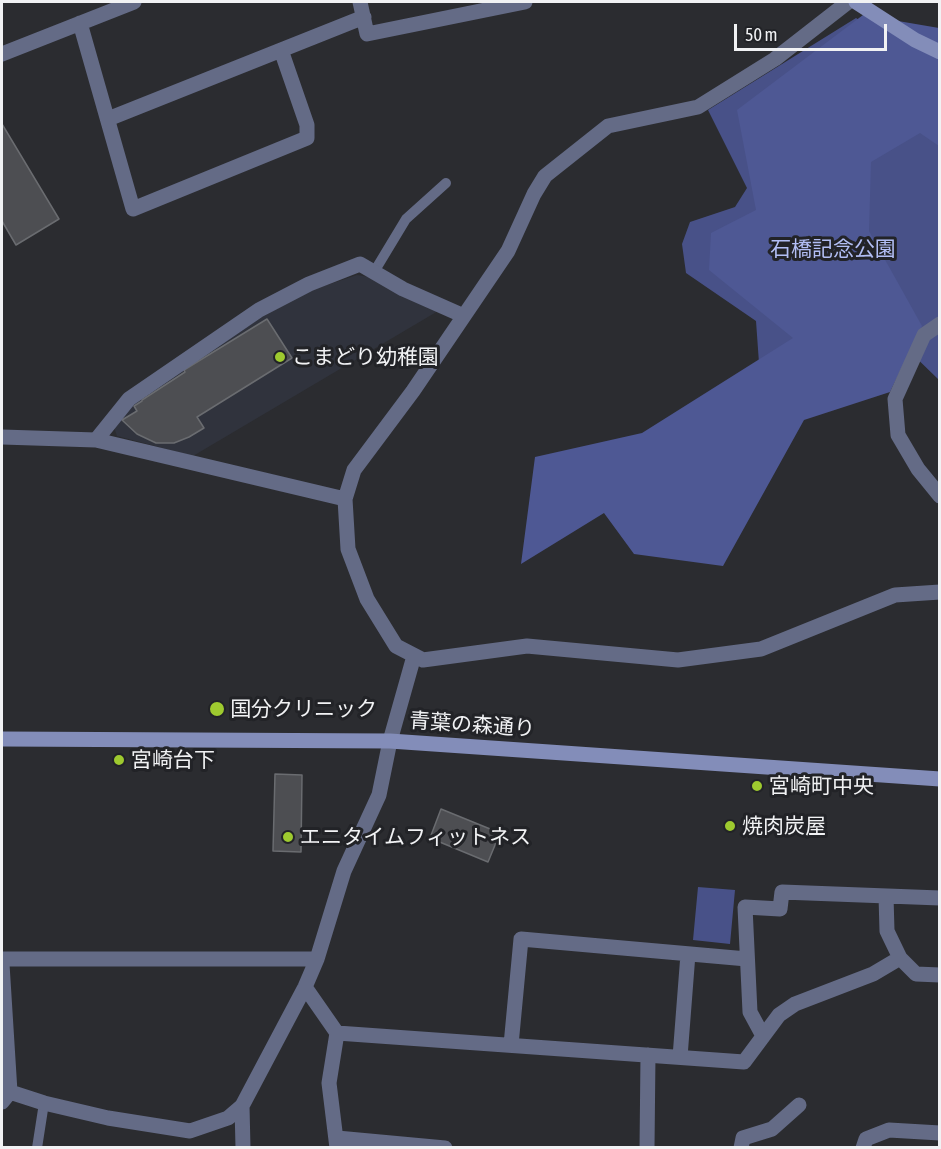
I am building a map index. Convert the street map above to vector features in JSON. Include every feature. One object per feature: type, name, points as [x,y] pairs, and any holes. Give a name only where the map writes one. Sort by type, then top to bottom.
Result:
[{"type":"street","points":[[2,54],[134,2]]},
{"type":"street","points":[[360,2],[367,34],[525,2]]},
{"type":"street","points":[[848,2],[775,59],[698,107],[608,126],[545,176],[534,194],[508,251],[413,391],[354,470],[345,500],[348,549],[367,599],[396,646],[423,660],[527,646],[678,660],[761,649],[895,595],[939,592]]},
{"type":"street","points":[[866,4],[915,40],[939,52]]},
{"type":"street","points":[[108,119],[364,17]]},
{"type":"street","points":[[80,23],[133,209],[307,138],[307,125],[281,50]]},
{"type":"street","points":[[96,440],[129,399],[259,310],[309,284],[360,264],[403,289],[464,316]]},
{"type":"street","points":[[939,324],[924,335],[896,399],[898,435],[918,468],[939,496]]},
{"type":"street","points":[[2,437],[96,440],[345,500]]},
{"type":"street","points":[[2,964],[6,1097],[44,1103],[108,1119],[190,1131],[228,1118],[242,1106],[305,987],[317,958],[344,871],[379,795],[390,741],[414,656]]},
{"type":"street","name":"青葉の森通り","points":[[2,739],[390,741],[939,779]]},
{"type":"street","points":[[763,1036],[750,1012],[746,907],[780,909],[782,892],[939,898]]},
{"type":"street","points":[[886,896],[887,931],[900,958],[916,974],[939,975]]},
{"type":"street","points":[[511,1045],[521,939],[747,959]]},
{"type":"street","points":[[680,1057],[688,954]]},
{"type":"street","points":[[2,959],[317,958]]},
{"type":"street","points":[[337,1033],[744,1062],[778,1015],[795,1004],[873,974],[900,958]]},
{"type":"street","points":[[305,987],[337,1033],[329,1083],[337,1143],[446,1148]]},
{"type":"street","points":[[647,1148],[648,1055]]},
{"type":"street","points":[[741,1148],[743,1138],[771,1129],[799,1105]]},
{"type":"street","points":[[242,1106],[243,1148]]},
{"type":"street","points":[[863,1148],[866,1140],[889,1130],[939,1133]]},
{"type":"lane","points":[[374,272],[406,219],[446,183]]},
{"type":"lane","points":[[37,1148],[44,1103]]},
{"type":"shaded area","name":"こまどり幼稚園","points":[[357,275],[369,277],[438,311],[193,456],[117,436],[113,424],[143,396],[259,319],[303,293]]},
{"type":"green space","name":"石橋記念公園","points":[[863,15],[939,28],[939,146],[920,133],[871,162],[869,231],[922,326],[890,392],[804,420],[723,566],[634,554],[604,513],[521,564],[535,457],[642,433],[793,338],[709,270],[711,233],[756,210],[737,110]]},
{"type":"green space","name":"石橋記念公園","points":[[856,18],[891,40],[939,65],[939,380],[903,345],[759,363],[756,321],[686,273],[682,244],[690,222],[735,207],[747,188],[708,110]]},
{"type":"green space","points":[[698,887],[735,890],[730,944],[693,940]]},
{"type":"building","points":[[2,124],[59,219],[16,245],[2,221]]},
{"type":"building","points":[[267,319],[292,358],[197,417],[204,428],[174,443],[156,443],[137,434],[122,420],[137,411],[134,406],[185,372],[184,370]]},
{"type":"building","points":[[275,774],[302,775],[301,852],[273,851]]},
{"type":"building","points":[[441,809],[500,833],[488,862],[430,838]]},
{"type":"place","name":"こまどり幼稚園","points":[[280,357]]},
{"type":"place","name":"国分クリニック","points":[[217,709]]},
{"type":"place","name":"宮崎台下","points":[[119,760]]},
{"type":"place","name":"宮崎町中央","points":[[757,786]]},
{"type":"place","name":"焼肉炭屋","points":[[730,826]]},
{"type":"place","name":"エニタイムフィットネス","points":[[288,837]]}]
